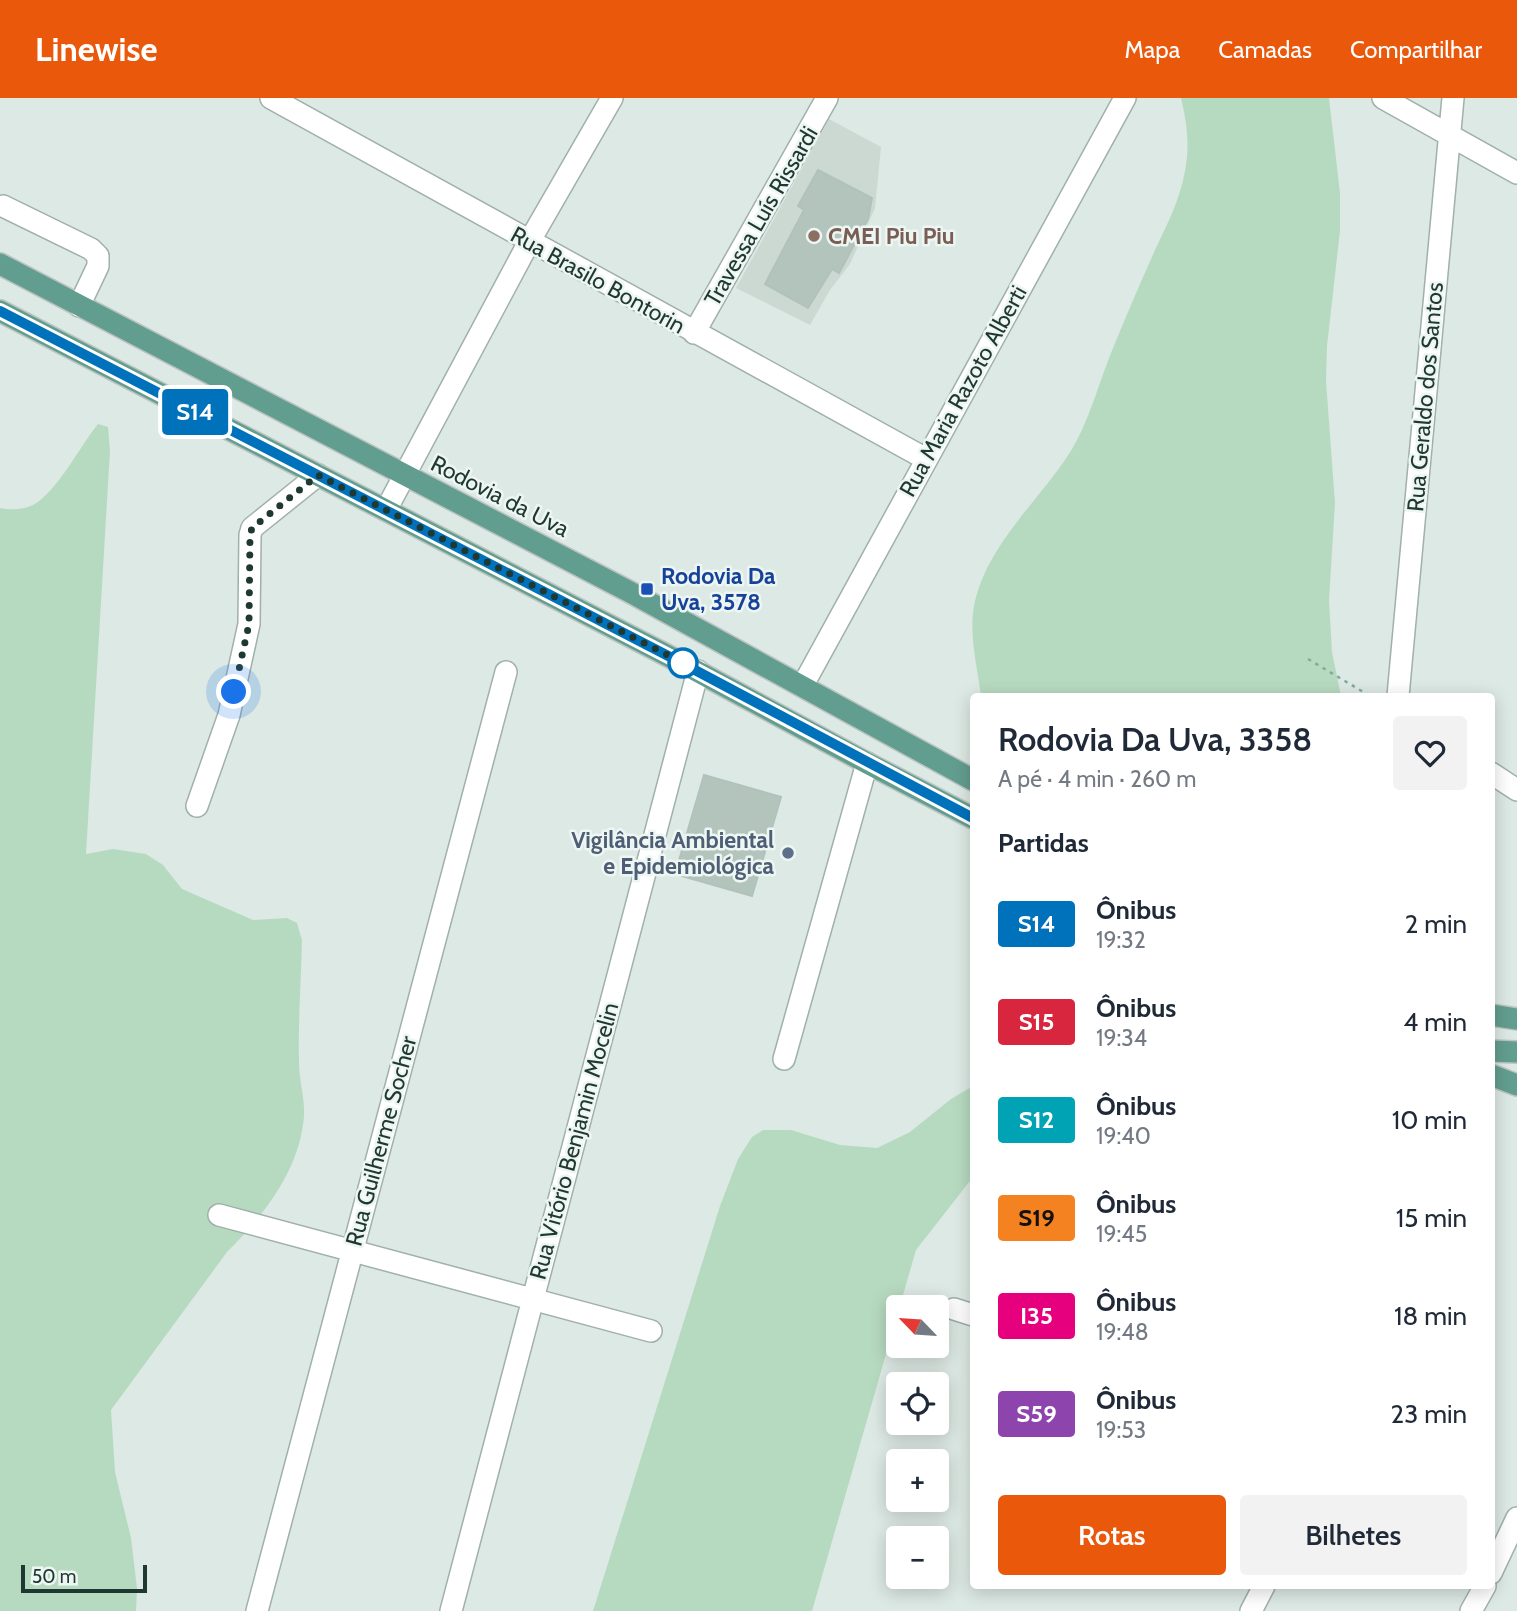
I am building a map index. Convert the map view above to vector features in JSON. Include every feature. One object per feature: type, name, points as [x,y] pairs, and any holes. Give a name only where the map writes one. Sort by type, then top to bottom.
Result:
[{"type":"main road","name":"Rodovia da Uva","points":[[2,271],[79,306],[629,592],[970,778]]},
{"type":"main road","points":[[0,311],[698,671],[970,816]]},
{"type":"main road","points":[[1495,1016],[1517,1019]]},
{"type":"main road","points":[[1495,1051],[1517,1052]]},
{"type":"main road","points":[[1495,1077],[1517,1085]]},
{"type":"street","name":"Rua Brasilo Bontorin","points":[[271,98],[926,460]]},
{"type":"street","points":[[386,510],[529,242],[612,98]]},
{"type":"street","name":"Travessa Luís Rissardi","points":[[694,333],[827,98]]},
{"type":"street","name":"Rua Maria Razoto Alberti","points":[[803,685],[1125,98]]},
{"type":"street","points":[[1382,98],[1517,173]]},
{"type":"street","name":"Rua Geraldo dos Santos","points":[[1398,693],[1453,98]]},
{"type":"street","points":[[3,206],[91,249],[98,256],[98,266],[79,306]]},
{"type":"street","points":[[197,806],[229,715],[249,624],[252,528],[318,475]]},
{"type":"street","name":"Rua Vitório Benjamin Mocelin","points":[[451,1611],[698,671]]},
{"type":"street","name":"Rua Guilherme Socher","points":[[257,1611],[506,672]]},
{"type":"street","points":[[784,1059],[867,763]]},
{"type":"street","points":[[1495,776],[1517,790]]},
{"type":"street","points":[[219,1215],[651,1331]]},
{"type":"street","points":[[1495,1562],[1506,1530]]},
{"type":"street","points":[[1251,1611],[1262,1589]]},
{"type":"street","points":[[1471,1611],[1483,1589]]},
{"type":"path","points":[[1308,659],[1365,693]]},
{"type":"shaded area","name":"CMEI Piu Piu","points":[[829,119],[881,147],[875,208],[850,264],[830,290],[810,325],[736,288]]},
{"type":"green space","points":[[1181,98],[1329,98],[1340,193],[1340,231],[1327,346],[1326,381],[1335,503],[1329,600],[1332,652],[1340,693],[981,693],[972,621],[976,597],[1003,542],[1065,460],[1080,435],[1122,327],[1180,192],[1187,162],[1186,125]]},
{"type":"green space","points":[[98,424],[108,427],[110,451],[86,854],[113,849],[146,854],[163,865],[182,889],[253,920],[287,918],[297,923],[302,940],[299,1069],[304,1116],[301,1136],[288,1173],[267,1207],[227,1252],[111,1410],[115,1472],[131,1538],[137,1588],[136,1611],[0,1611],[0,508],[25,508],[42,499]]},
{"type":"green space","points":[[970,1088],[970,1181],[916,1250],[903,1295],[886,1295],[886,1354],[812,1611],[593,1611],[720,1206],[738,1159],[752,1137],[763,1130],[791,1130],[840,1145],[877,1148],[910,1132],[951,1099]]},
{"type":"building","points":[[818,170],[872,198],[868,219],[839,273],[832,269],[808,308],[765,284],[804,210],[798,206]]},
{"type":"building","points":[[704,775],[781,797],[752,896],[675,874]]},
{"type":"bus line","name":"S14","points":[[0,311],[678,661],[970,816]]},
{"type":"place","name":"CMEI Piu Piu","points":[[814,236]]},
{"type":"place","name":"Rodovia Da Uva, 3578","points":[[647,589]]},
{"type":"place","name":"Vigilância Ambiental e Epidemiológica","points":[[788,853]]},
{"type":"route","points":[[234,692],[249,624],[252,528],[318,475],[683,663]]}]
